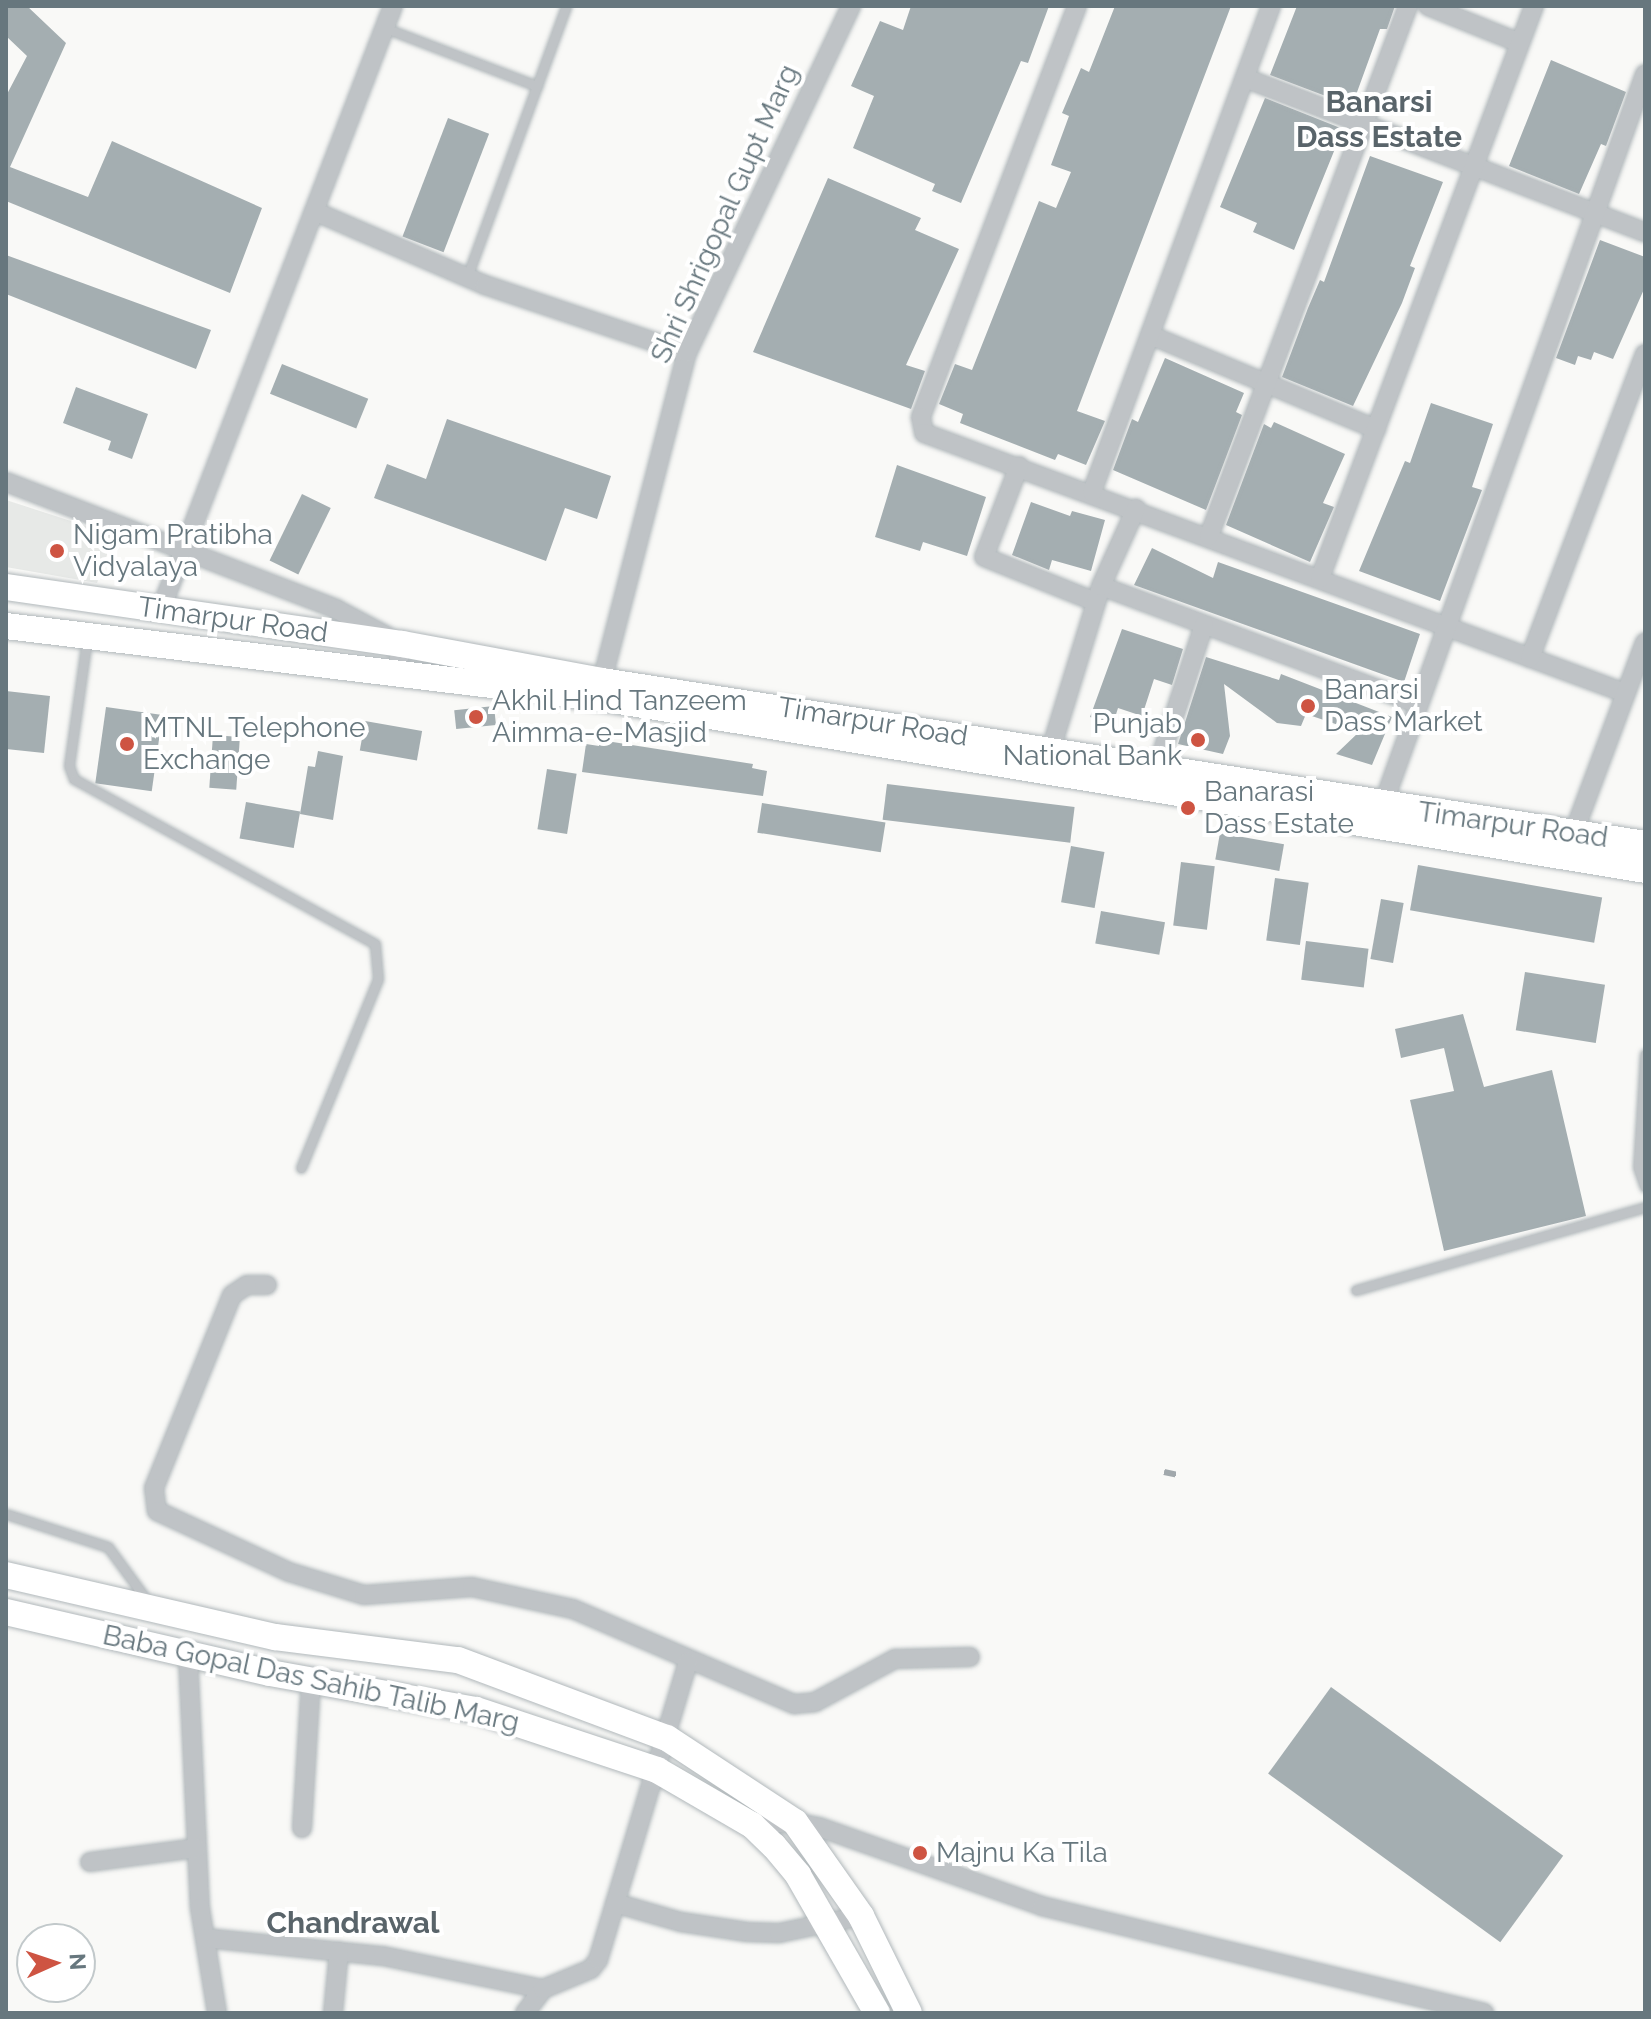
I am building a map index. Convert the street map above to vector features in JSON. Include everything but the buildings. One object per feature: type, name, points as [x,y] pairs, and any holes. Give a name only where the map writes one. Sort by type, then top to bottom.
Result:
[{"type":"street","points":[[161,609],[393,6]]},
{"type":"street","name":"Shri Shrigopal Gupt Marg","points":[[600,689],[687,353],[851,6]]},
{"type":"street","points":[[1077,6],[921,417],[924,433],[1092,492],[1625,693]]},
{"type":"street","points":[[1092,492],[1271,6]]},
{"type":"street","points":[[1209,536],[1408,6]]},
{"type":"street","points":[[1428,6],[1520,43]]},
{"type":"street","points":[[1320,578],[1534,6]]},
{"type":"street","points":[[1379,816],[1645,74]]},
{"type":"street","points":[[1245,78],[1645,232]]},
{"type":"street","points":[[314,211],[467,277],[687,353]]},
{"type":"street","points":[[1150,335],[1265,386],[1376,429]]},
{"type":"street","points":[[1530,658],[1645,354]]},
{"type":"street","points":[[1019,466],[984,557],[1204,625],[1418,704]]},
{"type":"street","points":[[6,482],[184,546],[315,599],[402,644],[396,673]]},
{"type":"street","points":[[1047,762],[1099,594],[1136,509]]},
{"type":"street","name":"Timarpur Road","points":[[6,587],[402,644],[600,689],[1569,846],[1645,870]]},
{"type":"street","points":[[1153,780],[1204,625]]},
{"type":"street","name":"Timarpur Road","points":[[6,626],[396,673],[600,689]]},
{"type":"street","points":[[1569,846],[1645,642]]},
{"type":"street","name":"Timarpur Road","points":[[1569,846],[1645,844]]},
{"type":"street","points":[[267,1285],[247,1285],[232,1295],[154,1488],[157,1511],[289,1572],[364,1595],[472,1587],[573,1609],[688,1662],[805,1706],[895,1659],[970,1657]]},
{"type":"street","name":"Baba Gopal Das Sahib Talib Marg","points":[[6,1575],[156,1613],[275,1637],[458,1660],[667,1738],[795,1822],[861,1916],[909,2013]]},
{"type":"street","name":"Baba Gopal Das Sahib Talib Marg","points":[[6,1612],[188,1656],[476,1710],[657,1770],[752,1825],[798,1875],[877,2013]]},
{"type":"street","points":[[188,1656],[196,1848],[205,1938],[217,2013]]},
{"type":"street","points":[[525,2013],[543,1989],[596,1964],[688,1662]]},
{"type":"street","points":[[302,1828],[311,1680]]},
{"type":"street","points":[[752,1825],[795,1822],[836,1831],[1042,1906],[1484,2013]]},
{"type":"street","points":[[90,1862],[196,1848]]},
{"type":"street","points":[[615,1903],[681,1922],[747,1932],[779,1933],[861,1916]]},
{"type":"street","points":[[205,1938],[339,1951],[543,1989]]},
{"type":"street","points":[[333,2013],[339,1951]]},
{"type":"lane","points":[[467,277],[566,6]]},
{"type":"lane","points":[[385,28],[537,86]]},
{"type":"lane","points":[[88,636],[69,766],[74,779],[375,944],[378,979],[301,1168]]},
{"type":"lane","points":[[1645,1054],[1638,1167],[1645,1187]]},
{"type":"lane","points":[[1356,1290],[1645,1207]]},
{"type":"lane","points":[[6,1514],[108,1547],[156,1613]]},
{"type":"shaded area","name":"Nigam Pratibha Vidyalaya","points":[[6,500],[114,535],[97,583],[6,567]]},
{"type":"railway","points":[[1164,1472],[1178,1475]]},
{"type":"place","name":"Nigam Pratibha Vidyalaya","points":[[57,551]]},
{"type":"place","name":"Banarsi Dass Market","points":[[1308,706]]},
{"type":"place","name":"Akhil Hind Tanzeem Aimma-e-Masjid","points":[[476,717]]},
{"type":"place","name":"Punjab National Bank","points":[[1198,740]]},
{"type":"place","name":"MTNL Telephone Exchange","points":[[127,744]]},
{"type":"place","name":"Banarasi Dass Estate","points":[[1188,808]]},
{"type":"place","name":"Majnu Ka Tila","points":[[920,1853]]},
{"type":"district","name":"Banarsi Dass Estate","points":[[1379,119]]},
{"type":"district","name":"Chandrawal","points":[[353,1923]]}]
